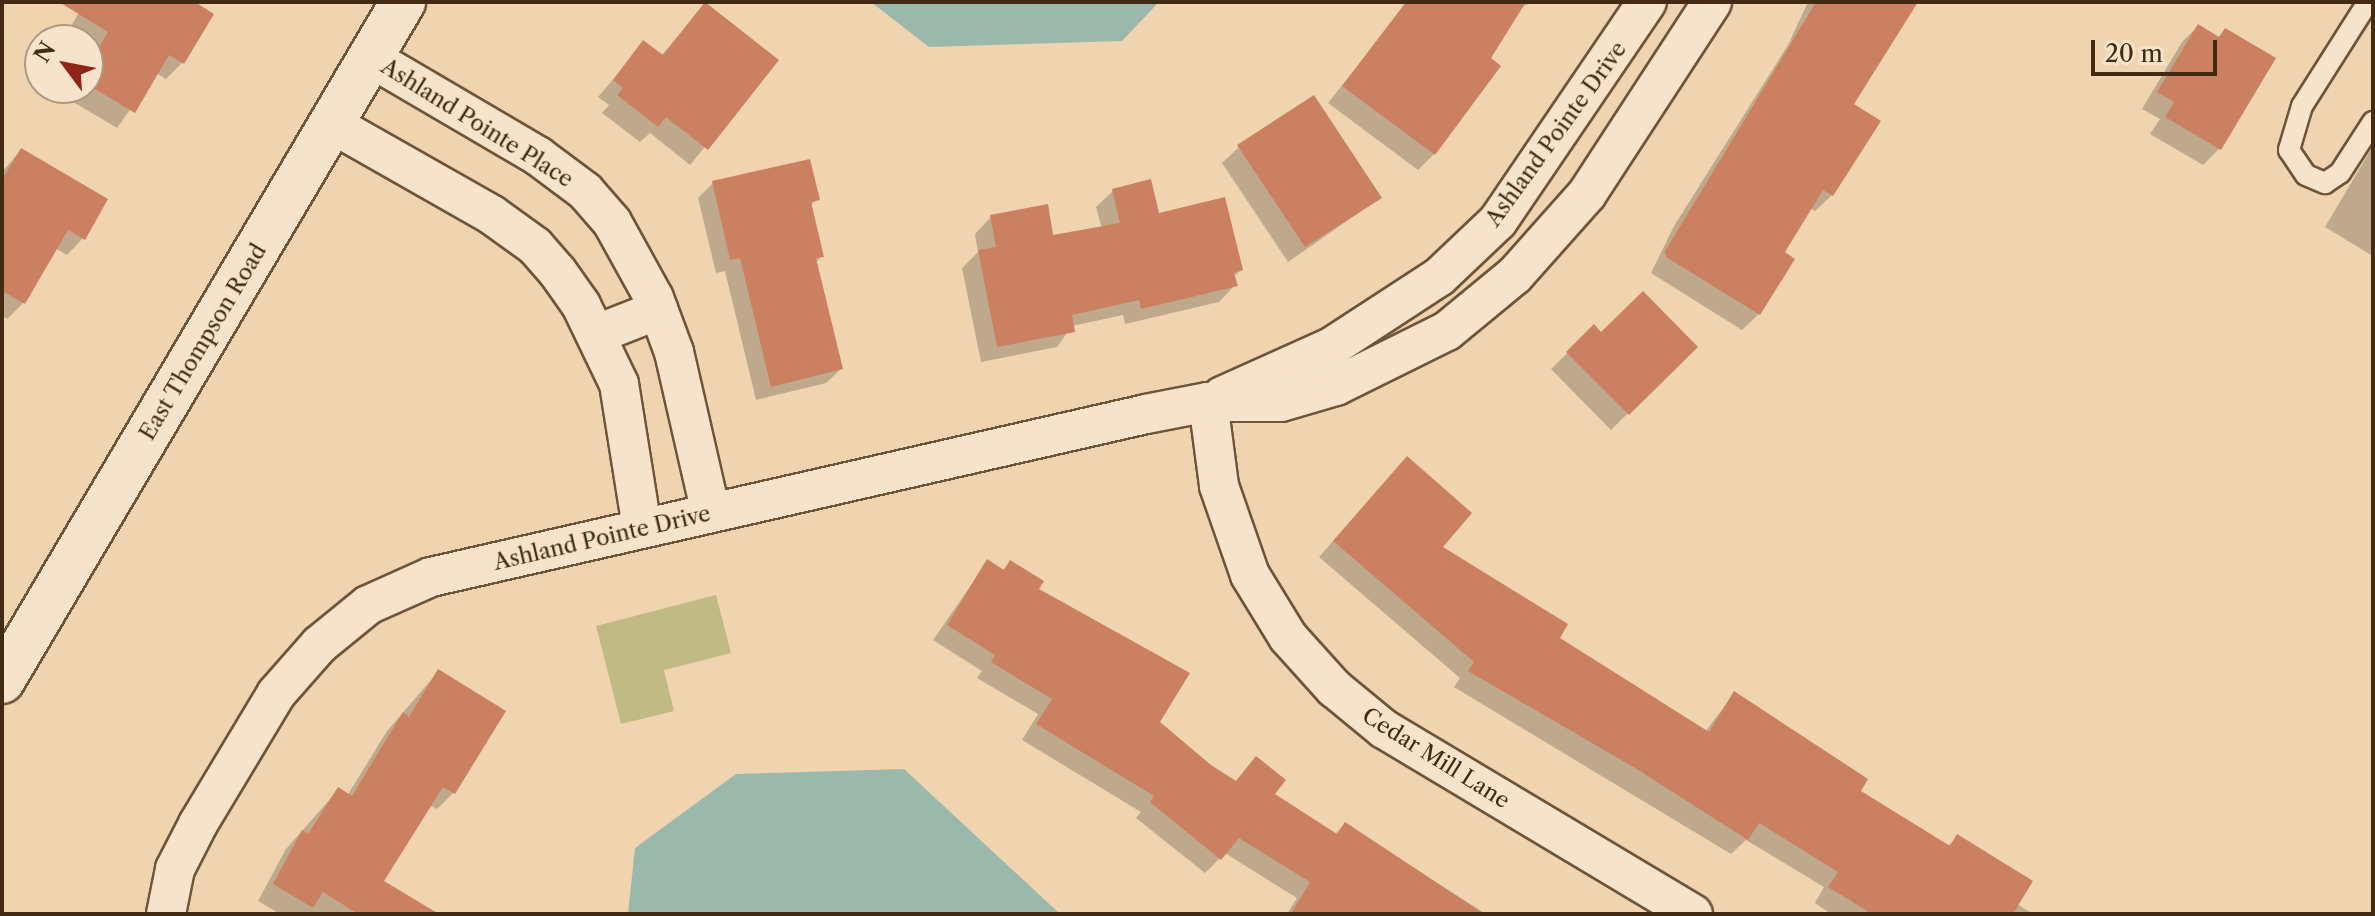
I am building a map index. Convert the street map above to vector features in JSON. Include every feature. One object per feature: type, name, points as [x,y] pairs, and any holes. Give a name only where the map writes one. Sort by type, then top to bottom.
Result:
[{"type":"main road","name":"East Thompson Road","points":[[2,681],[403,2]]},
{"type":"street","name":"Ashland Pointe Drive","points":[[166,914],[175,869],[198,824],[276,694],[319,645],[368,605],[431,577],[1208,402],[1333,346],[1439,277],[1498,221],[1647,2]]},
{"type":"street","name":"Ashland Pointe Drive","points":[[1208,402],[1281,402],[1336,386],[1447,331],[1515,275],[1587,194],[1712,2]]},
{"type":"street","name":"Ashland Pointe Place","points":[[371,58],[538,156],[585,191],[612,222],[658,310],[674,352],[711,513]]},
{"type":"street","points":[[332,124],[492,215],[535,246],[581,305],[619,384],[642,528]]},
{"type":"street","points":[[597,334],[658,310]]},
{"type":"street","name":"Cedar Mill Lane","points":[[1208,402],[1219,486],[1250,575],[1288,637],[1334,688],[1384,729],[1693,914]]},
{"type":"lane","points":[[2368,2],[2302,106],[2289,150],[2306,175],[2325,183],[2340,173],[2373,122]]},
{"type":"shaded area","points":[[871,2],[1159,2],[1122,41],[929,47]]},
{"type":"shaded area","points":[[716,595],[731,653],[664,670],[674,711],[621,724],[596,626]]},
{"type":"shaded area","points":[[904,769],[1060,914],[628,914],[635,848],[736,774]]},
{"type":"building","points":[[59,2],[195,2],[214,14],[184,64],[169,55],[135,113],[104,95],[104,39],[108,32],[104,30],[104,24],[95,24]]},
{"type":"building","points":[[705,2],[779,60],[708,150],[666,117],[658,127],[617,95],[623,88],[613,80],[643,40],[663,55]]},
{"type":"building","points":[[1406,2],[1526,2],[1491,58],[1501,66],[1435,155],[1342,86]]},
{"type":"building","points":[[1816,2],[1918,2],[1854,104],[1881,121],[1833,196],[1823,190],[1785,252],[1795,259],[1760,315],[1666,257],[1665,251]]},
{"type":"building","points":[[2198,24],[2219,37],[2225,28],[2276,58],[2221,150],[2165,117],[2174,102],[2157,92]]},
{"type":"building","points":[[1314,95],[1382,198],[1305,247],[1237,145]]},
{"type":"building","points":[[21,148],[108,199],[85,240],[68,230],[25,304],[2,291],[2,180]]},
{"type":"building","points":[[810,159],[820,200],[811,202],[824,257],[816,258],[843,369],[771,387],[740,258],[730,260],[712,181]]},
{"type":"building","points":[[1151,179],[1159,213],[1225,197],[1243,270],[1234,273],[1238,286],[1141,309],[1139,300],[1072,315],[1075,332],[997,347],[978,250],[996,247],[990,215],[1048,204],[1053,235],[1120,223],[1112,189]]},
{"type":"building","points":[[1643,291],[1698,347],[1629,415],[1566,352],[1594,324],[1601,332]]},
{"type":"building","points":[[1407,456],[1472,513],[1443,547],[1568,624],[1560,638],[1709,732],[1734,691],[1868,779],[1861,791],[1950,846],[1957,834],[2033,881],[2013,914],[1872,914],[1828,887],[1838,872],[1759,823],[1748,840],[1635,768],[1468,671],[1474,662],[1333,541]]},
{"type":"building","points":[[987,559],[1004,570],[1010,560],[1044,581],[1039,589],[1190,673],[1160,722],[1211,765],[1236,781],[1256,756],[1286,780],[1275,794],[1337,834],[1345,822],[1484,914],[1291,914],[1310,882],[1239,838],[1221,860],[1150,802],[1154,796],[1036,724],[1052,699],[991,662],[995,655],[947,625]]},
{"type":"building","points":[[438,669],[506,711],[455,794],[443,787],[384,881],[439,914],[358,914],[323,892],[313,908],[273,884],[302,830],[308,834],[338,787],[352,796],[403,712],[409,717]]}]
